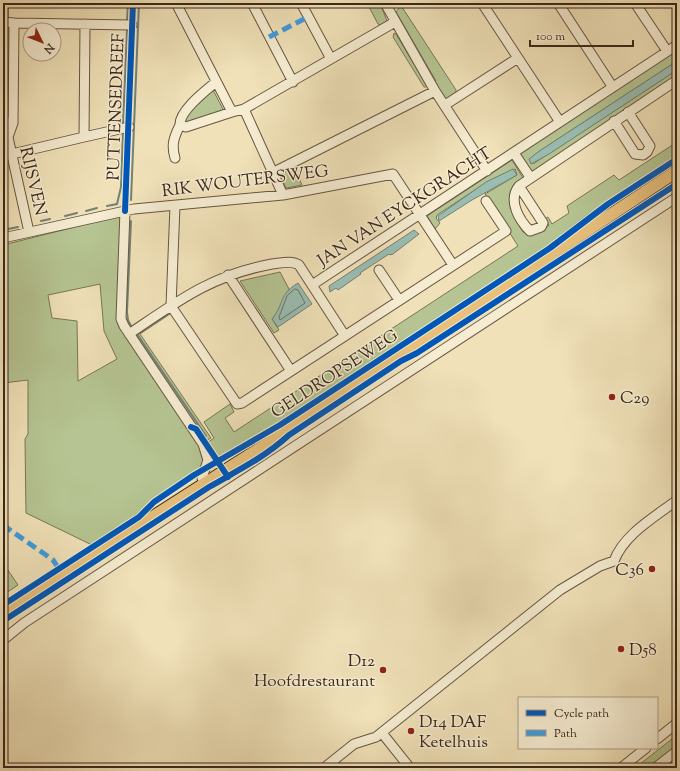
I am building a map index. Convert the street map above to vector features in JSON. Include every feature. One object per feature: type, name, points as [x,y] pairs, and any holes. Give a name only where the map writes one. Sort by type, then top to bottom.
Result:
[{"type":"main road","name":"GELDROPSEWEG","points":[[3,613],[61,572],[183,498],[270,442],[288,428],[677,171]]},
{"type":"main road","name":"GELDROPSEWEG","points":[[160,511],[202,478],[267,438],[288,428]]},
{"type":"street","points":[[4,3],[3,22],[132,25]]},
{"type":"street","points":[[176,3],[232,112]]},
{"type":"street","points":[[252,3],[292,82]]},
{"type":"street","points":[[301,3],[331,59]]},
{"type":"street","points":[[558,3],[612,86]]},
{"type":"street","points":[[635,3],[667,52]]},
{"type":"street","points":[[389,4],[395,22],[435,91],[487,171]]},
{"type":"street","points":[[486,4],[518,58],[560,122]]},
{"type":"street","points":[[180,125],[186,127],[244,109],[395,22]]},
{"type":"street","name":"RIJSVEN","points":[[8,137],[13,123],[14,23]]},
{"type":"street","points":[[84,137],[85,24]]},
{"type":"street","name":"JAN VAN EYCKGRACHT","points":[[312,285],[487,171],[612,86],[677,45]]},
{"type":"street","points":[[445,105],[518,58]]},
{"type":"street","points":[[518,186],[677,80]]},
{"type":"street","points":[[175,158],[172,147],[174,137],[180,125],[180,119],[184,112],[216,82]]},
{"type":"street","points":[[274,172],[435,91]]},
{"type":"street","points":[[244,109],[274,172],[283,195]]},
{"type":"street","points":[[614,121],[635,154],[643,155],[650,146],[628,112]]},
{"type":"street","name":"RIJSVEN","points":[[3,115],[29,232]]},
{"type":"street","points":[[12,154],[129,127]]},
{"type":"street","name":"JAN VAN EYCKGRACHT","points":[[514,153],[530,177]]},
{"type":"street","name":"RIK WOUTERSWEG","points":[[3,238],[125,211],[283,195],[393,174],[420,214]]},
{"type":"street","points":[[3,640],[24,623],[677,197]]},
{"type":"street","points":[[175,206],[171,306],[237,404],[242,403],[506,231],[486,201]]},
{"type":"street","points":[[125,211],[120,315],[122,323],[203,444],[208,460],[202,478]]},
{"type":"street","points":[[420,214],[453,265]]},
{"type":"street","points":[[129,334],[196,290],[228,275],[262,266],[290,262],[299,265],[345,336]]},
{"type":"street","points":[[379,270],[399,300]]},
{"type":"street","points":[[228,275],[291,371]]},
{"type":"street","points":[[324,768],[354,744],[376,737],[560,590],[600,566],[614,561],[618,550],[632,535],[677,500]]},
{"type":"street","points":[[658,738],[677,723]]},
{"type":"street","points":[[382,732],[410,768]]},
{"type":"street","points":[[621,768],[645,749]]},
{"type":"street","points":[[655,768],[677,751]]},
{"type":"green space","points":[[367,3],[380,3],[387,21],[380,25],[378,24]]},
{"type":"green space","points":[[400,7],[402,7],[456,90],[456,92],[446,99],[434,82],[436,81],[396,12]]},
{"type":"green space","points":[[3,25],[11,29],[10,124],[8,124],[3,103]]},
{"type":"green space","points":[[394,33],[427,86],[426,87],[424,87],[393,37]]},
{"type":"green space","points":[[677,49],[677,61],[538,152],[529,160],[533,164],[677,70],[677,78],[532,172],[520,153]]},
{"type":"green space","points":[[213,90],[224,111],[185,123],[182,119]]},
{"type":"green space","points":[[677,142],[677,155],[587,215],[529,260],[280,423],[218,459],[207,443],[214,438],[204,422],[230,404],[234,412],[225,418],[234,432],[518,246],[485,194],[517,175],[515,169],[487,182],[437,215],[436,218],[440,223],[435,229],[427,216],[512,160],[523,178],[512,188],[511,200],[513,211],[523,232],[533,234],[540,232],[549,225],[545,219],[548,217],[552,224],[569,213],[567,206],[614,175],[619,180]]},
{"type":"green space","points":[[294,167],[302,185],[286,188],[280,175]]},
{"type":"green space","points":[[119,216],[121,218],[117,316],[203,450],[204,469],[148,504],[130,520],[92,545],[26,513],[25,439],[28,434],[28,380],[3,383],[3,245]],"holes":[[[100,284],[104,331],[117,359],[78,381],[77,321],[52,318],[48,295]]]},
{"type":"green space","points":[[280,272],[289,289],[279,311],[272,319],[279,330],[274,333],[240,281]]},
{"type":"green space","points":[[167,312],[170,314],[140,334],[211,438],[205,441],[134,338],[135,333]]},
{"type":"green space","points":[[3,563],[18,585],[3,595]]},
{"type":"green space","points":[[677,735],[677,747],[651,768],[635,768]]},
{"type":"water","points":[[677,61],[677,70],[549,154],[531,164],[529,159],[538,152]]},
{"type":"water","points":[[513,169],[517,175],[472,200],[439,221],[438,216],[486,182]]},
{"type":"water","points":[[414,230],[419,234],[393,254],[389,254],[360,273],[361,274],[338,290],[336,288],[330,292],[329,286]]},
{"type":"water","points":[[298,283],[312,304],[278,327],[272,319],[279,308],[284,295]]},
{"type":"waterway","points":[[127,21],[128,3]]},
{"type":"waterway","points":[[131,200],[139,3]]},
{"type":"waterway","points":[[123,124],[127,30]]},
{"type":"waterway","points":[[107,206],[117,204],[121,187],[123,132]]},
{"type":"waterway","points":[[86,211],[97,208]]},
{"type":"waterway","points":[[65,216],[77,213]]},
{"type":"waterway","points":[[41,221],[50,219]]},
{"type":"waterway","points":[[131,221],[127,312],[128,320],[131,326]]},
{"type":"waterway","points":[[3,230],[18,227]]},
{"type":"waterway","points":[[167,315],[137,334],[206,436]]},
{"type":"marked path","points":[[253,6],[258,3]]},
{"type":"marked path","points":[[269,37],[308,17]]},
{"type":"marked path","points":[[3,525],[53,560],[59,569]]},
{"type":"cycle path","name":"PUTTENSEDREEF","points":[[125,211],[133,3]]},
{"type":"cycle path","points":[[3,605],[139,517],[154,502],[194,475],[280,425],[550,248],[608,204],[677,159]]},
{"type":"cycle path","points":[[3,621],[209,487],[261,457],[289,435],[401,361],[417,353],[677,184]]},
{"type":"cycle path","points":[[191,427],[196,429],[228,477]]},
{"type":"place","name":"C29","points":[[612,397]]},
{"type":"place","name":"C36","points":[[652,569]]},
{"type":"place","name":"D58","points":[[621,649]]},
{"type":"place","name":"D12 Hoofdrestaurant","points":[[383,670]]},
{"type":"place","name":"D14 DAF Ketelhuis","points":[[411,731]]}]
